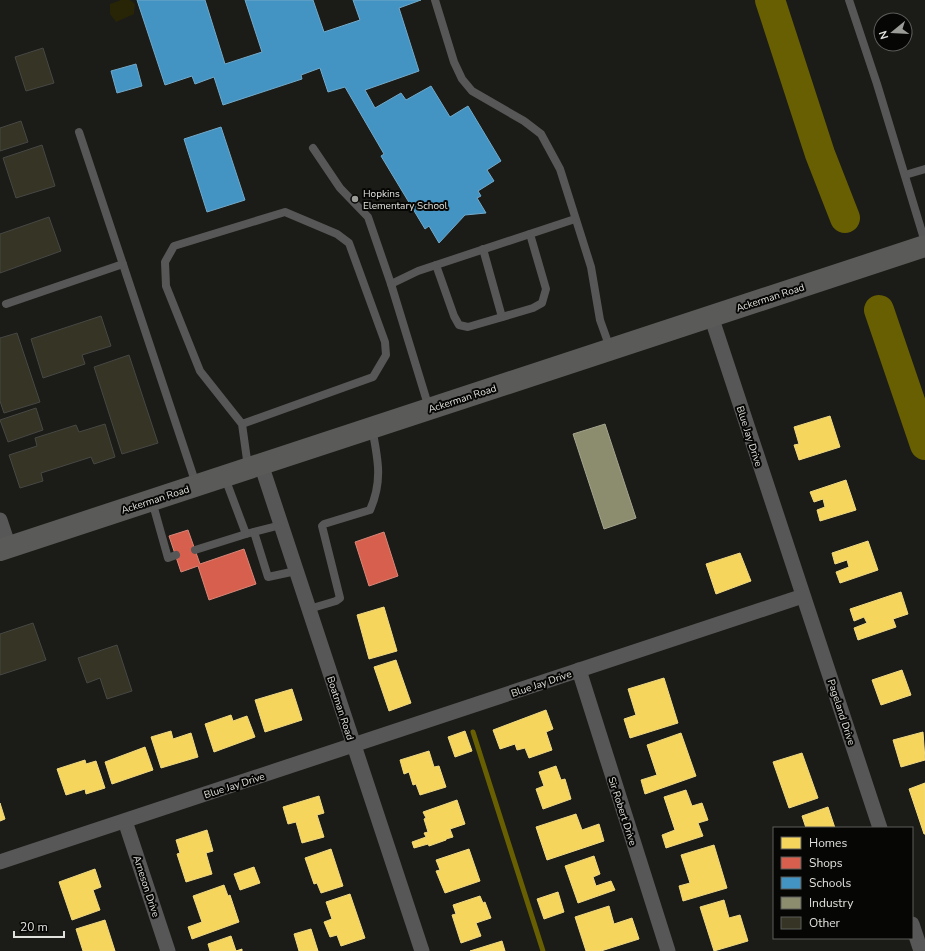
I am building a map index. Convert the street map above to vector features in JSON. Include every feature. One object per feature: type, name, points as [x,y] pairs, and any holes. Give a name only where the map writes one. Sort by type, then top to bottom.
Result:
[{"type":"street","name":"Ackerman Road","points":[[4,549],[925,246]]},
{"type":"street","name":"Blue Jay Drive","points":[[0,862],[354,746],[803,596],[711,316]]},
{"type":"street","name":"Boatman Road","points":[[255,466],[281,524],[422,951]]},
{"type":"street","points":[[0,520],[4,549]]},
{"type":"street","name":"Pageland Drive","points":[[803,596],[880,827]]},
{"type":"street","name":"Sir Robert Drive","points":[[579,670],[668,951]]},
{"type":"street","name":"Arneson Drive","points":[[125,821],[168,951]]},
{"type":"street","points":[[913,927],[921,951]]},
{"type":"lane","points":[[435,0],[454,62],[462,79],[472,90],[524,121],[541,134],[560,168],[591,266],[600,320],[611,349]]},
{"type":"lane","points":[[849,0],[877,84],[925,242]]},
{"type":"lane","points":[[79,132],[197,485]]},
{"type":"lane","points":[[313,148],[340,188],[368,217],[430,408]]},
{"type":"lane","points":[[905,175],[925,169]]},
{"type":"lane","points":[[242,424],[373,377],[386,355],[385,342],[349,243],[337,234],[285,212],[174,246],[165,262],[166,286],[200,371],[242,424],[255,466]]},
{"type":"lane","points":[[391,284],[436,265],[575,219]]},
{"type":"lane","points":[[436,265],[454,316],[459,325],[468,327],[533,308],[542,303],[546,289],[530,234]]},
{"type":"lane","points":[[483,250],[502,317]]},
{"type":"lane","points":[[6,304],[123,264]]},
{"type":"lane","points":[[309,610],[336,601],[340,598],[322,526],[324,524],[370,510],[377,496],[379,466],[372,428]]},
{"type":"lane","points":[[224,476],[268,577],[296,571]]},
{"type":"lane","points":[[152,500],[168,558],[176,555]]},
{"type":"lane","points":[[195,550],[281,524]]},
{"type":"shaded area","points":[[121,0],[130,0],[135,4],[134,14],[116,22],[110,14],[110,4]]},
{"type":"building: Homes","points":[[830,416],[840,447],[799,460],[794,445],[799,444],[794,427]]},
{"type":"building: Homes","points":[[846,480],[856,510],[820,521],[817,510],[825,507],[823,499],[814,502],[810,492]]},
{"type":"building: Homes","points":[[868,541],[878,570],[840,583],[836,572],[849,567],[847,560],[835,564],[832,553]]},
{"type":"building: Homes","points":[[740,553],[751,581],[716,594],[706,564]]},
{"type":"building: Homes","points":[[901,592],[908,614],[893,619],[896,627],[858,640],[854,628],[867,623],[864,617],[854,621],[850,609]]},
{"type":"building: Homes","points":[[384,607],[397,651],[369,659],[357,615]]},
{"type":"building: Homes","points":[[396,660],[411,703],[389,711],[374,667]]},
{"type":"building: Homes","points":[[902,670],[911,695],[881,705],[872,680]]},
{"type":"building: Homes","points":[[664,678],[678,723],[630,738],[624,719],[636,715],[628,689]]},
{"type":"building: Homes","points":[[292,689],[302,720],[265,732],[255,700]]},
{"type":"building: Homes","points":[[546,710],[553,729],[546,732],[552,750],[529,758],[525,748],[517,750],[515,744],[500,749],[493,730]]},
{"type":"building: Homes","points":[[231,715],[233,721],[247,716],[255,737],[214,752],[205,724]]},
{"type":"building: Homes","points":[[171,731],[173,739],[191,733],[198,757],[161,768],[151,737]]},
{"type":"building: Homes","points":[[465,731],[472,751],[455,757],[448,737]]},
{"type":"building: Homes","points":[[923,732],[925,760],[901,767],[893,740]]},
{"type":"building: Homes","points":[[681,733],[696,776],[645,794],[641,780],[657,775],[647,745]]},
{"type":"building: Homes","points":[[145,747],[153,770],[112,784],[105,762]]},
{"type":"building: Homes","points":[[429,751],[434,767],[439,766],[446,787],[420,795],[416,784],[413,785],[409,772],[404,774],[400,760]]},
{"type":"building: Homes","points":[[802,753],[818,798],[789,808],[773,762]]},
{"type":"building: Homes","points":[[85,760],[86,764],[96,761],[105,788],[86,794],[85,789],[66,795],[57,769]]},
{"type":"building: Homes","points":[[556,766],[561,780],[565,779],[571,799],[543,809],[536,789],[544,786],[539,772]]},
{"type":"building: Homes","points":[[925,783],[925,834],[924,834],[909,789]]},
{"type":"building: Homes","points":[[686,790],[692,806],[702,803],[708,820],[698,823],[703,836],[666,848],[662,835],[675,830],[664,797]]},
{"type":"building: Homes","points":[[319,796],[324,813],[317,815],[324,837],[302,843],[296,822],[288,824],[283,807]]},
{"type":"building: Homes","points":[[457,800],[465,824],[450,829],[453,837],[429,846],[428,844],[414,848],[412,842],[426,837],[424,833],[428,832],[424,819],[426,818],[423,812]]},
{"type":"building: Homes","points":[[0,803],[5,819],[0,821]]},
{"type":"building: Homes","points":[[828,807],[835,827],[806,827],[802,816]]},
{"type":"building: Homes","points":[[576,814],[582,830],[599,824],[604,841],[547,860],[536,827]]},
{"type":"building: Homes","points":[[207,830],[213,851],[206,853],[212,874],[186,882],[177,854],[180,853],[176,840]]},
{"type":"building: Homes","points":[[714,845],[727,888],[683,901],[679,886],[690,883],[681,855]]},
{"type":"building: Homes","points":[[331,849],[343,886],[321,893],[317,883],[314,884],[305,858]]},
{"type":"building: Homes","points":[[469,849],[480,881],[445,893],[436,871],[440,870],[436,860]]},
{"type":"building: Homes","points":[[594,856],[600,874],[593,877],[596,886],[611,881],[615,890],[578,903],[565,866]]},
{"type":"building: Homes","points":[[254,867],[260,883],[240,890],[234,874]]},
{"type":"building: Homes","points":[[95,869],[101,887],[93,890],[100,910],[72,920],[59,882]]},
{"type":"building: Homes","points":[[224,885],[228,896],[230,895],[239,922],[192,939],[188,927],[202,922],[193,896]]},
{"type":"building: Homes","points":[[558,892],[564,912],[544,919],[537,899]]},
{"type":"building: Homes","points":[[350,894],[365,938],[341,946],[337,935],[330,937],[324,922],[332,919],[326,902]]},
{"type":"building: Homes","points":[[480,896],[483,903],[485,902],[491,918],[476,923],[481,936],[461,943],[452,915],[456,914],[453,905]]},
{"type":"building: Homes","points":[[724,900],[729,918],[740,915],[748,941],[714,951],[700,907]]},
{"type":"building: Homes","points":[[609,906],[614,924],[632,918],[639,939],[601,951],[586,951],[575,917]]},
{"type":"building: Homes","points":[[105,920],[115,951],[83,951],[76,929]]},
{"type":"building: Homes","points":[[311,929],[318,951],[299,951],[294,934]]},
{"type":"building: Homes","points":[[231,936],[236,951],[210,951],[208,944]]},
{"type":"building: Homes","points":[[502,941],[505,951],[470,951]]},
{"type":"building: Shops","points":[[188,530],[200,564],[244,549],[256,584],[209,600],[198,566],[181,572],[169,536]]},
{"type":"building: Shops","points":[[384,532],[398,576],[369,586],[355,542]]},
{"type":"building: Schools","points":[[137,0],[205,0],[225,64],[262,52],[245,0],[313,0],[324,32],[360,20],[353,0],[421,0],[399,8],[419,71],[365,90],[375,108],[401,93],[406,100],[431,86],[450,117],[468,106],[501,161],[487,170],[494,181],[478,191],[481,196],[477,198],[486,213],[465,215],[439,243],[429,226],[425,229],[381,156],[384,154],[345,87],[328,92],[320,68],[301,75],[302,79],[223,105],[214,77],[195,84],[192,76],[165,85]]},
{"type":"building: Schools","points":[[136,64],[142,86],[117,93],[111,71]]},
{"type":"building: Schools","points":[[221,127],[245,200],[207,212],[184,139]]},
{"type":"building: Industry","points":[[605,424],[636,518],[604,529],[573,434]]},
{"type":"building: Other","points":[[43,48],[54,83],[26,91],[15,57]]},
{"type":"building: Other","points":[[21,121],[28,142],[0,151],[0,128]]},
{"type":"building: Other","points":[[42,145],[55,186],[16,198],[3,158]]},
{"type":"building: Other","points":[[49,217],[61,251],[0,273],[0,234]]},
{"type":"building: Other","points":[[101,316],[111,346],[82,355],[85,364],[43,378],[31,339]]},
{"type":"building: Other","points":[[17,333],[40,402],[4,413],[0,401],[0,338]]},
{"type":"building: Other","points":[[129,355],[158,443],[122,454],[94,367]]},
{"type":"building: Other","points":[[36,408],[43,430],[8,442],[0,420]]},
{"type":"building: Other","points":[[105,424],[115,457],[94,464],[91,457],[41,473],[43,481],[20,488],[9,455],[37,446],[35,438],[76,425],[79,432]]},
{"type":"building: Other","points":[[33,623],[46,660],[0,675],[0,634]]},
{"type":"building: Other","points":[[117,645],[132,691],[107,699],[100,678],[87,683],[78,658]]},
{"type":"waterway","points":[[770,0],[820,154],[845,218]]},
{"type":"waterway","points":[[879,310],[925,445]]},
{"type":"waterway","points":[[473,732],[543,951]]},
{"type":"place","name":"Hopkins Elementary School","points":[[355,199]]}]
